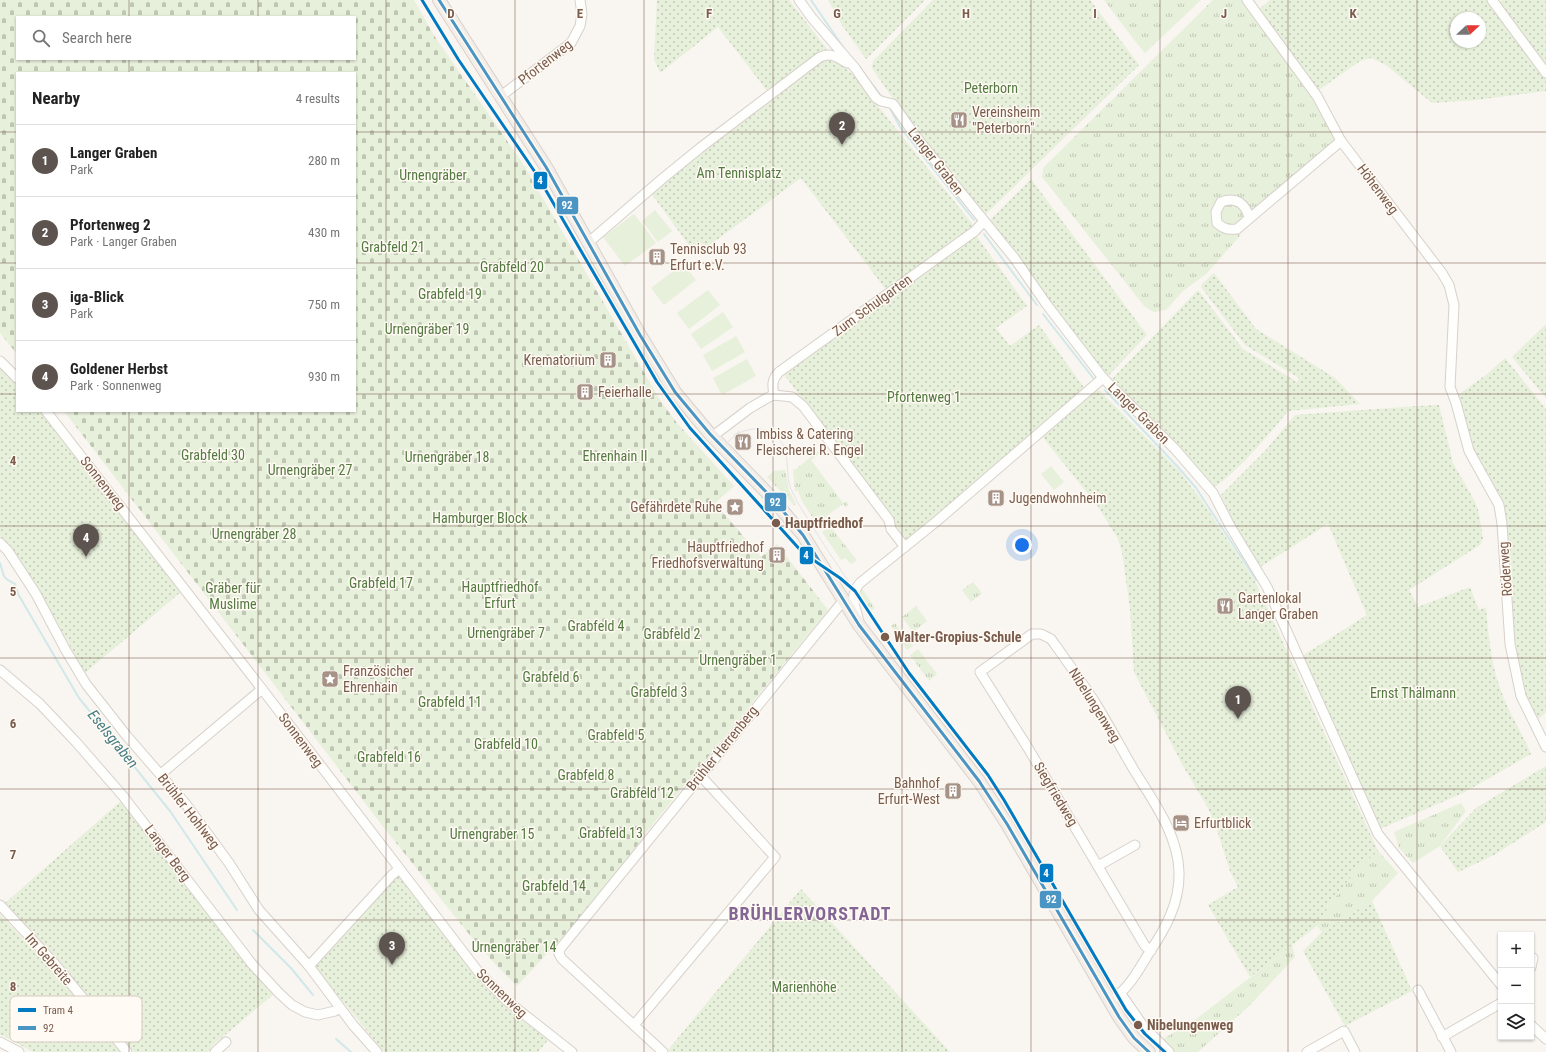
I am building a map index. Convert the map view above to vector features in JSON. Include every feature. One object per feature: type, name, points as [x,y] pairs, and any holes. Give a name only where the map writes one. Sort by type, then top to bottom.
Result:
[{"type":"main road","points":[[439,0],[502,96],[546,167],[662,373],[675,392],[713,436],[772,498],[803,535],[859,626],[991,797],[1127,1030],[1148,1052]]},
{"type":"street","name":"Pfortenweg","points":[[502,96],[571,43],[580,26],[582,14],[580,0]]},
{"type":"street","name":"Langer Graben","points":[[799,0],[812,18],[855,68],[876,98],[893,104],[917,138],[1015,259],[1046,305],[1104,378],[1175,449],[1213,493],[1230,526],[1267,587],[1378,834],[1498,981]]},
{"type":"street","name":"Höhenweg","points":[[1247,0],[1317,96],[1341,141],[1442,273],[1449,285],[1454,305],[1450,387],[1452,394]]},
{"type":"street","points":[[1492,0],[1546,73]]},
{"type":"street","points":[[589,242],[700,148],[820,57],[826,54],[833,54],[855,68]]},
{"type":"street","points":[[1249,218],[1341,141]]},
{"type":"street","name":"Zum Schulgarten","points":[[774,395],[773,381],[779,372],[975,231],[984,221]]},
{"type":"street","points":[[0,361],[16,377]]},
{"type":"street","points":[[859,626],[857,610],[853,601],[855,590],[860,583],[905,547],[1104,378]]},
{"type":"street","name":"Röderweg","points":[[1452,394],[1469,451],[1499,505],[1502,524],[1510,644],[1521,696],[1546,747]]},
{"type":"street","points":[[713,436],[750,408],[774,395],[792,396],[803,406],[889,520],[891,529],[905,547]]},
{"type":"street","name":"Sonnenweg","points":[[47,412],[262,689],[477,970],[506,1000],[572,1052]]},
{"type":"street","name":"Brühler Hohlweg","points":[[0,543],[8,551],[36,594],[86,684],[126,735],[185,803],[230,864],[259,910],[309,966],[340,1008],[367,1042],[377,1052]]},
{"type":"street","name":"Brühler Herrenberg","points":[[663,1052],[562,959],[559,954],[560,949],[843,601]]},
{"type":"street","name":"Nibelungenweg","points":[[1012,648],[1032,634],[1041,634],[1051,639],[1096,704],[1170,832],[1175,847],[1178,865],[1177,898],[1168,921],[1126,988],[1121,994],[1110,1002]]},
{"type":"street","name":"Siegfriedweg","points":[[1012,648],[980,672],[1028,748],[1145,946],[1151,950]]},
{"type":"street","name":"Langer Berg","points":[[0,670],[40,704],[76,742],[123,796],[170,855],[233,941],[279,993],[292,1005],[305,1012],[318,1015],[335,1011],[340,1008]]},
{"type":"street","points":[[161,774],[262,689]]},
{"type":"street","points":[[634,1025],[775,856],[700,775]]},
{"type":"street","points":[[1098,866],[1135,845]]},
{"type":"street","points":[[309,966],[399,869]]},
{"type":"street","name":"Im Gebreite","points":[[0,905],[54,963],[81,996]]},
{"type":"street","points":[[1418,990],[1450,1052]]},
{"type":"street","points":[[1121,994],[1144,1028],[1169,1052]]},
{"type":"street","points":[[1442,1037],[1499,1004]]},
{"type":"street","points":[[1542,1030],[1546,1039]]},
{"type":"street","points":[[1307,1052],[1344,1031],[1355,1052]]},
{"type":"street","points":[[0,1042],[19,1052]]},
{"type":"street","name":"Im Gebreite","points":[[119,1042],[127,1052]]},
{"type":"street","points":[[215,1052],[226,1042]]},
{"type":"green space","name":"Hauptfriedhof Erfurt","points":[[0,0],[414,0],[435,37],[523,164],[660,400],[676,422],[734,486],[715,503],[761,557],[777,544],[828,610],[649,829],[583,915],[517,986],[473,939],[385,829],[65,412],[356,412],[356,72],[16,72],[16,353],[0,333]]},
{"type":"green space","points":[[657,0],[789,0],[827,49],[768,92],[718,27],[660,73],[654,59]]},
{"type":"green space","points":[[828,0],[925,0],[866,59],[842,25]]},
{"type":"green space","name":"Peterborn","points":[[933,0],[1090,0],[1139,65],[984,216],[919,137],[872,68],[873,61]]},
{"type":"green space","points":[[1104,0],[1201,0],[1145,53]]},
{"type":"green space","points":[[1213,0],[1243,0],[1315,97],[1337,141],[1241,223],[1240,236],[1206,274],[1183,291],[1166,310],[1154,312],[1145,307],[1042,177],[1043,168]]},
{"type":"green space","points":[[1270,0],[1498,0],[1546,75],[1546,91],[1476,100],[1432,103],[1386,65],[1371,58],[1360,61],[1316,92],[1258,10]]},
{"type":"green space","points":[[1502,0],[1546,0],[1546,68],[1497,4]]},
{"type":"green space","name":"Am Tennisplatz","points":[[832,57],[853,75],[974,226],[887,291],[801,178],[696,255],[651,193],[821,59]]},
{"type":"green space","points":[[1031,179],[1147,335],[1109,375],[1106,376],[991,223],[990,220]]},
{"type":"green space","points":[[655,210],[672,231],[658,242],[642,221]]},
{"type":"green space","points":[[634,214],[656,243],[625,266],[603,237]]},
{"type":"green space","name":"Pfortenweg 1","points":[[975,234],[1027,306],[996,328],[1010,346],[1039,325],[1085,389],[908,541],[783,373]]},
{"type":"green space","points":[[683,264],[696,280],[664,305],[651,288]]},
{"type":"green space","points":[[1214,273],[1256,329],[1335,378],[1360,404],[1288,411],[1244,461],[1215,487],[1178,446],[1112,382],[1113,378],[1198,290],[1243,349],[1297,382],[1299,378],[1245,345],[1201,287],[1202,284]]},
{"type":"green space","points":[[708,290],[720,305],[689,329],[677,313]]},
{"type":"green space","points":[[723,312],[733,327],[701,349],[691,334]]},
{"type":"green space","points":[[1546,324],[1546,398],[1512,357]]},
{"type":"green space","points":[[736,336],[745,352],[712,371],[703,355]]},
{"type":"green space","points":[[1505,358],[1546,409],[1546,712],[1539,719],[1525,695],[1513,639],[1502,504],[1475,456],[1458,395],[1486,375]]},
{"type":"green space","points":[[747,359],[756,376],[722,395],[713,378]]},
{"type":"green space","points":[[0,367],[16,382],[16,412],[43,412],[182,591],[85,673],[43,597],[11,547],[0,536]]},
{"type":"green space","points":[[1097,388],[1179,471],[1200,498],[1256,583],[1378,851],[1357,869],[1330,904],[1317,926],[1250,977],[1208,905],[1238,887],[1230,871],[1218,833],[1208,808],[1183,766],[1134,672],[1130,609],[1122,552],[1118,539],[1097,505],[1041,435]]},
{"type":"green space","name":"Ernst Thälmann","points":[[1439,405],[1453,463],[1478,509],[1483,538],[1480,545],[1409,590],[1418,607],[1470,587],[1479,610],[1486,607],[1490,648],[1497,678],[1503,697],[1531,754],[1463,793],[1380,829],[1302,656],[1367,615],[1328,524],[1260,567],[1234,523],[1221,495],[1265,451],[1295,415]]},
{"type":"green space","points":[[826,445],[826,448],[811,460],[843,503],[847,501],[848,504],[846,507],[843,504],[825,517],[828,524],[820,529],[802,501],[798,491],[795,491],[793,470]]},
{"type":"green space","points":[[1051,466],[1064,482],[1054,490],[1041,474]]},
{"type":"green space","points":[[785,470],[789,490],[796,504],[794,505],[767,477],[774,471]]},
{"type":"green space","points":[[830,526],[856,561],[851,564],[845,558],[841,560],[822,532]]},
{"type":"green space","points":[[973,582],[982,593],[971,602],[962,590]]},
{"type":"green space","points":[[861,587],[875,608],[869,612],[857,592]]},
{"type":"green space","points":[[916,606],[927,621],[913,632],[902,617]]},
{"type":"green space","points":[[895,623],[913,646],[907,650],[891,626]]},
{"type":"green space","points":[[918,649],[937,674],[929,681],[910,655]]},
{"type":"green space","points":[[1546,766],[1546,822],[1494,855],[1458,872],[1440,846],[1476,808]]},
{"type":"green space","points":[[121,801],[166,857],[225,938],[274,994],[213,1045],[208,1052],[134,1052],[126,1042],[142,1042],[142,996],[87,996],[61,965],[4,904]]},
{"type":"green space","points":[[1461,803],[1466,811],[1440,846],[1413,863],[1399,848],[1394,832]]},
{"type":"green space","points":[[1378,851],[1398,873],[1372,901],[1322,932],[1317,926],[1330,904],[1357,869]]},
{"type":"green space","points":[[395,875],[399,875],[494,993],[522,1020],[548,1040],[538,1052],[384,1052],[315,967],[315,963]]},
{"type":"green space","name":"Marienhöhe","points":[[801,889],[950,1052],[670,1052],[668,1050]]},
{"type":"green space","points":[[1372,901],[1412,991],[1345,1026],[1303,951],[1322,932]]},
{"type":"green space","points":[[0,914],[75,996],[10,996],[10,1039],[0,1034]]},
{"type":"green space","points":[[1292,945],[1295,957],[1249,1006],[1198,1052],[1175,1052],[1161,1040],[1191,1023]]},
{"type":"green space","points":[[15,1042],[114,1042],[122,1052],[33,1052]]},
{"type":"waterway","points":[[811,0],[845,50]]},
{"type":"waterway","points":[[873,85],[881,96]]},
{"type":"waterway","points":[[891,110],[900,127],[974,220]]},
{"type":"waterway","points":[[984,234],[1037,305]]},
{"type":"waterway","points":[[1043,314],[1094,379]]},
{"type":"waterway","points":[[1105,390],[1196,488],[1256,580]]},
{"type":"waterway","name":"Eselsgraben","points":[[0,563],[5,578],[15,584],[18,594],[79,698],[170,811],[237,910]]},
{"type":"waterway","name":"Eselsgraben","points":[[253,930],[291,968],[313,995]]},
{"type":"waterway","name":"Eselsgraben","points":[[336,1039],[351,1052]]},
{"type":"tram line","name":"4","points":[[422,0],[458,59],[537,175],[657,382],[690,428],[803,553],[840,578],[855,591],[909,673],[988,775],[1126,1010],[1145,1034],[1165,1052]]},
{"type":"tram line","points":[[734,435],[751,429],[762,429],[772,433],[782,443],[785,449],[789,482],[793,494],[819,537],[855,591]]},
{"type":"tram line","points":[[724,449],[727,443],[739,431]]},
{"type":"transit line","name":"92","points":[[439,0],[546,167],[640,335],[675,392],[710,434],[772,498],[803,535],[859,625],[979,781],[1007,824],[1119,1017],[1134,1038],[1149,1052]]},
{"type":"place","name":"Vereinsheim \"Peterborn\"","points":[[959,120]]},
{"type":"place","name":"Pfortenweg 2","points":[[842,145]]},
{"type":"place","name":"Tennisclub 93 Erfurt e.V.","points":[[657,257]]},
{"type":"place","name":"Krematorium","points":[[608,360]]},
{"type":"place","name":"Feierhalle","points":[[585,392]]},
{"type":"place","name":"Imbiss & Catering Fleischerei R. Engel","points":[[743,442]]},
{"type":"place","name":"Jugendwohnheim","points":[[996,498]]},
{"type":"place","name":"Gefährdete Ruhe","points":[[735,507]]},
{"type":"place","name":"Hauptfriedhof","points":[[776,523]]},
{"type":"place","name":"Hauptfriedhof Friedhofsverwaltung","points":[[777,555]]},
{"type":"place","name":"Goldener Herbst","points":[[86,557]]},
{"type":"place","name":"Gartenlokal Langer Graben","points":[[1225,606]]},
{"type":"place","name":"Walter-Gropius-Schule","points":[[885,637]]},
{"type":"place","name":"Französicher Ehrenhain","points":[[330,679]]},
{"type":"place","name":"Langer Graben","points":[[1238,719]]},
{"type":"place","name":"Bahnhof Erfurt-West","points":[[953,791]]},
{"type":"place","name":"Erfurtblick","points":[[1181,823]]},
{"type":"place","name":"iga-Blick","points":[[392,965]]},
{"type":"place","name":"Nibelungenweg","points":[[1138,1025]]},
{"type":"district","name":"BRÜHLERVORSTADT","points":[[810,913]]},
{"type":"park label","name":"Urnengräber","points":[[433,175]]},
{"type":"park label","name":"Grabfeld 21","points":[[393,247]]},
{"type":"park label","name":"Grabfeld 20","points":[[512,267]]},
{"type":"park label","name":"Grabfeld 19","points":[[450,294]]},
{"type":"park label","name":"Urnengräber 19","points":[[427,329]]},
{"type":"park label","name":"Grabfeld 30","points":[[213,455]]},
{"type":"park label","name":"Ehrenhain II","points":[[615,456]]},
{"type":"park label","name":"Urnengräber 18","points":[[447,457]]},
{"type":"park label","name":"Urnengräber 27","points":[[310,470]]},
{"type":"park label","name":"Hamburger Block","points":[[480,518]]},
{"type":"park label","name":"Urnengräber 28","points":[[254,534]]},
{"type":"park label","name":"Grabfeld 17","points":[[381,583]]},
{"type":"park label","name":"Gräber für Muslime","points":[[233,596]]},
{"type":"park label","name":"Grabfeld 4","points":[[596,626]]},
{"type":"park label","name":"Urnengräber 7","points":[[506,633]]},
{"type":"park label","name":"Grabfeld 2","points":[[672,634]]},
{"type":"park label","name":"Urnengräber 1","points":[[738,660]]},
{"type":"park label","name":"Grabfeld 6","points":[[551,677]]},
{"type":"park label","name":"Grabfeld 3","points":[[659,692]]},
{"type":"park label","name":"Grabfeld 11","points":[[450,702]]},
{"type":"park label","name":"Grabfeld 5","points":[[616,735]]},
{"type":"park label","name":"Grabfeld 10","points":[[506,744]]},
{"type":"park label","name":"Grabfeld 16","points":[[389,757]]},
{"type":"park label","name":"Grabfeld 8","points":[[586,775]]},
{"type":"park label","name":"Grabfeld 12","points":[[642,793]]},
{"type":"park label","name":"Grabfeld 13","points":[[611,833]]},
{"type":"park label","name":"Urnengraber 15","points":[[492,834]]},
{"type":"park label","name":"Grabfeld 14","points":[[554,886]]},
{"type":"park label","name":"Urnengräber 14","points":[[514,947]]}]
